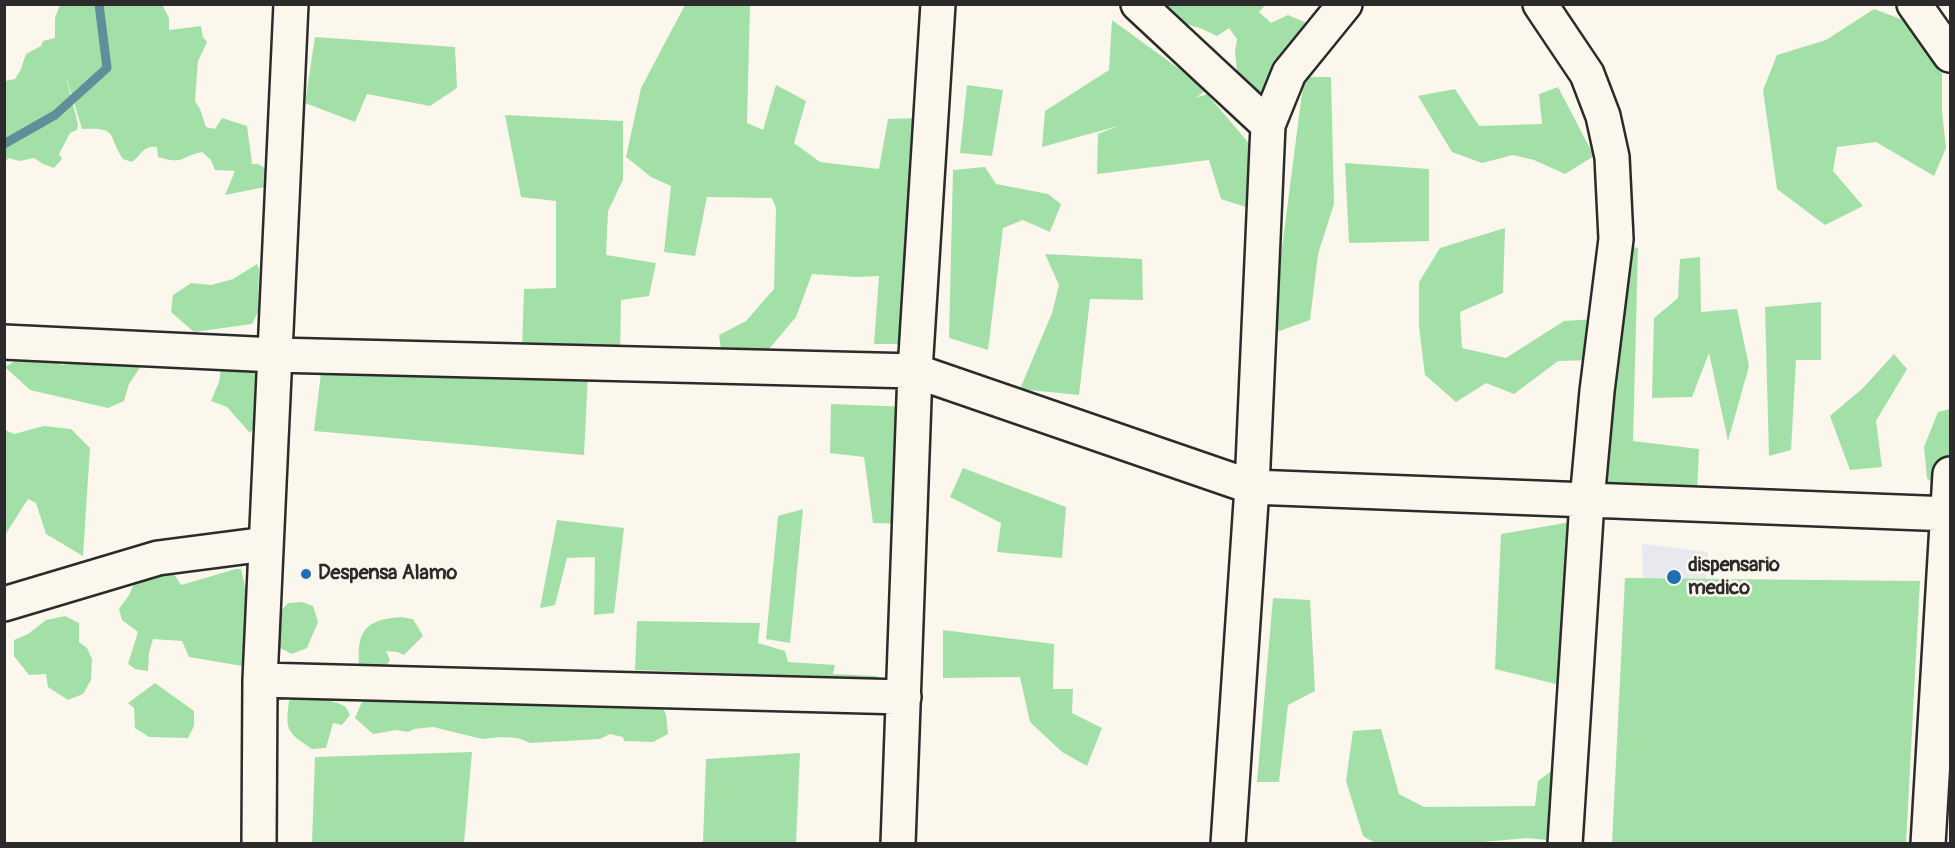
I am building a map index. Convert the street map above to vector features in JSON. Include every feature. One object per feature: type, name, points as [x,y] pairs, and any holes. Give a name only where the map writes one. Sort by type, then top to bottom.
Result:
[{"type":"street","points":[[259,843],[260,680],[291,4]]},
{"type":"street","points":[[898,843],[915,371],[938,4]]},
{"type":"street","points":[[1138,4],[1268,125]]},
{"type":"street","points":[[1228,843],[1252,487],[1268,125],[1289,73],[1345,4]]},
{"type":"street","points":[[1540,4],[1587,74],[1603,116],[1612,157],[1616,239],[1597,391],[1587,501],[1565,843]]},
{"type":"street","points":[[1914,4],[1950,55]]},
{"type":"street","points":[[4,342],[275,355],[915,371],[1252,487],[1949,515]]},
{"type":"street","points":[[1928,843],[1950,474]]},
{"type":"street","points":[[4,604],[158,558],[266,544]]},
{"type":"street","points":[[260,680],[904,698]]},
{"type":"shaded area","name":"dispensario medico","points":[[1642,544],[1708,552],[1704,606],[1643,603]]},
{"type":"green space","points":[[162,4],[169,18],[169,30],[201,26],[203,37],[207,42],[198,61],[195,101],[206,127],[215,129],[222,118],[247,126],[252,163],[250,164],[258,164],[265,168],[265,187],[225,195],[235,171],[215,170],[211,160],[202,152],[173,160],[158,157],[157,147],[152,147],[145,149],[132,162],[123,159],[107,131],[82,129],[65,73],[78,124],[77,130],[70,133],[59,154],[62,159],[54,168],[34,158],[19,161],[9,158],[5,161],[5,81],[15,79],[26,54],[41,46],[43,41],[55,38],[55,18],[60,5]]},
{"type":"green space","points":[[685,5],[750,5],[747,123],[763,130],[776,85],[806,101],[794,143],[820,162],[879,169],[888,119],[916,118],[910,344],[874,344],[879,276],[812,274],[796,317],[769,349],[723,363],[719,335],[746,321],[774,289],[776,208],[772,198],[707,197],[695,256],[664,252],[671,186],[651,177],[626,157],[641,88]]},
{"type":"green space","points":[[1163,5],[1265,5],[1259,12],[1271,23],[1288,15],[1316,27],[1264,100],[1239,90],[1235,52],[1237,39],[1229,28],[1217,36],[1176,21]]},
{"type":"green space","points":[[1874,9],[1906,21],[1942,66],[1942,111],[1946,148],[1934,176],[1876,142],[1837,147],[1833,171],[1863,206],[1825,225],[1777,189],[1763,90],[1777,55],[1826,40]]},
{"type":"green space","points":[[1112,20],[1207,89],[1196,98],[1207,94],[1253,148],[1249,208],[1221,199],[1209,160],[1097,174],[1098,134],[1118,126],[1042,147],[1045,111],[1109,70]]},
{"type":"green space","points":[[315,37],[455,47],[457,88],[430,106],[367,94],[355,122],[305,103]]},
{"type":"green space","points":[[1304,77],[1331,77],[1334,204],[1318,254],[1310,320],[1271,334]]},
{"type":"green space","points":[[967,85],[1003,90],[992,156],[960,153]]},
{"type":"green space","points":[[1558,87],[1594,156],[1565,174],[1534,160],[1513,155],[1482,163],[1452,152],[1418,96],[1455,89],[1479,126],[1542,124],[1539,94]]},
{"type":"green space","points":[[505,115],[623,121],[623,180],[608,211],[606,255],[656,263],[649,296],[621,300],[620,356],[522,351],[524,289],[556,288],[556,201],[521,197]]},
{"type":"green space","points":[[1345,163],[1429,169],[1429,241],[1349,243]]},
{"type":"green space","points":[[985,167],[996,184],[1048,194],[1061,204],[1050,232],[1023,220],[1003,228],[988,350],[949,338],[953,170]]},
{"type":"green space","points":[[1505,228],[1503,293],[1460,312],[1462,348],[1506,358],[1564,321],[1595,319],[1593,360],[1558,361],[1514,394],[1486,383],[1456,402],[1425,375],[1419,327],[1419,282],[1440,248]]},
{"type":"green space","points":[[1606,242],[1638,248],[1633,441],[1699,449],[1697,493],[1597,492]]},
{"type":"green space","points":[[1045,254],[1142,259],[1143,300],[1090,299],[1079,395],[1020,389],[1052,313],[1059,285]]},
{"type":"green space","points":[[1700,257],[1701,312],[1737,309],[1749,366],[1728,441],[1709,353],[1692,397],[1652,398],[1654,318],[1678,298],[1680,259]]},
{"type":"green space","points":[[257,264],[259,269],[258,312],[252,324],[194,332],[171,312],[173,295],[191,283],[211,285],[233,279]]},
{"type":"green space","points":[[1821,302],[1821,360],[1796,360],[1791,450],[1769,456],[1765,307]]},
{"type":"green space","points":[[48,354],[62,365],[149,354],[129,384],[124,401],[108,408],[30,390],[5,367],[17,360]]},
{"type":"green space","points":[[1894,354],[1907,369],[1876,421],[1882,467],[1850,470],[1830,416],[1863,388]]},
{"type":"green space","points":[[248,356],[288,381],[250,433],[227,407],[211,401],[219,382],[221,368]]},
{"type":"green space","points":[[321,373],[588,373],[584,455],[314,431]]},
{"type":"green space","points":[[831,404],[910,407],[912,524],[873,523],[864,457],[830,453]]},
{"type":"green space","points":[[1950,409],[1950,500],[1927,478],[1924,447],[1938,412]]},
{"type":"green space","points":[[44,426],[71,429],[90,448],[83,556],[46,534],[36,503],[28,499],[5,535],[5,430],[14,434]]},
{"type":"green space","points":[[963,468],[1066,507],[1062,558],[997,552],[1001,523],[950,497]]},
{"type":"green space","points":[[803,509],[790,643],[766,639],[778,516]]},
{"type":"green space","points":[[557,520],[624,528],[614,613],[594,615],[595,557],[567,558],[555,605],[540,608]]},
{"type":"green space","points":[[1571,522],[1560,685],[1495,669],[1501,534]]},
{"type":"green space","points":[[170,568],[181,585],[241,569],[246,591],[250,657],[242,666],[189,657],[182,641],[153,639],[148,671],[135,669],[128,664],[138,632],[122,620],[119,609],[129,595],[137,577]]},
{"type":"green space","points":[[1625,578],[1920,581],[1906,843],[1612,843]]},
{"type":"green space","points":[[1273,598],[1310,600],[1315,691],[1288,705],[1279,782],[1257,782]]},
{"type":"green space","points":[[302,602],[313,606],[318,622],[307,648],[292,654],[280,648],[275,639],[280,612],[288,603]]},
{"type":"green space","points":[[65,616],[79,623],[79,642],[87,648],[92,659],[91,680],[83,694],[68,700],[48,687],[46,674],[29,675],[14,656],[14,640],[28,634],[46,620]]},
{"type":"green space","points":[[388,618],[413,619],[423,636],[404,655],[386,651],[390,660],[380,674],[368,672],[359,664],[362,635],[372,624]]},
{"type":"green space","points":[[637,621],[760,623],[758,643],[785,651],[788,662],[835,665],[833,674],[877,676],[877,690],[785,689],[779,675],[635,670]]},
{"type":"green space","points":[[943,630],[1054,644],[1053,689],[1073,689],[1072,713],[1102,728],[1087,766],[1062,752],[1030,722],[1020,677],[943,678]]},
{"type":"green space","points":[[155,683],[194,711],[194,726],[188,738],[149,737],[135,728],[134,708],[128,703]]},
{"type":"green space","points":[[301,691],[323,691],[334,703],[346,707],[350,715],[342,725],[333,723],[326,748],[312,749],[297,739],[290,730],[287,719],[289,701]]},
{"type":"green space","points":[[369,694],[659,702],[666,714],[668,734],[653,742],[624,741],[623,737],[610,734],[600,739],[530,743],[518,738],[482,739],[433,727],[408,732],[396,730],[373,734],[355,718],[361,704]]},
{"type":"green space","points":[[1381,729],[1399,794],[1424,807],[1535,806],[1538,781],[1562,763],[1556,841],[1527,838],[1461,844],[1375,843],[1363,836],[1346,781],[1353,731]]},
{"type":"green space","points":[[472,752],[464,843],[312,843],[315,757]]},
{"type":"green space","points":[[800,753],[796,843],[703,843],[706,759]]},
{"type":"waterway","points":[[4,144],[55,115],[107,68],[99,4]]},
{"type":"place","name":"Despensa Alamo","points":[[306,574]]},
{"type":"place","name":"dispensario medico","points":[[1674,577]]}]
